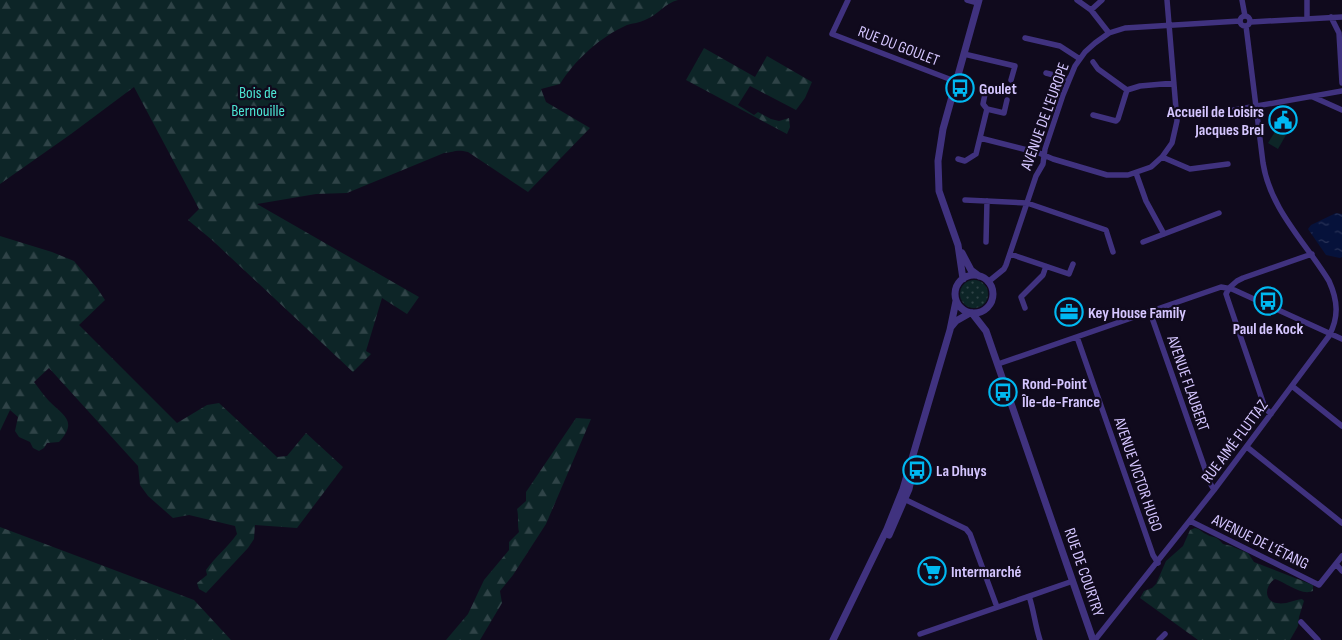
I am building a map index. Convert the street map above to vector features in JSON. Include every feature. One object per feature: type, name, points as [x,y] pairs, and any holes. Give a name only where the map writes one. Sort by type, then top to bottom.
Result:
[{"type":"street","name":"RUE DU GOULET","points":[[848,0],[832,34],[957,82]]},
{"type":"street","points":[[967,0],[978,1],[941,141],[938,171],[942,200],[958,245],[971,270],[988,282],[992,292],[992,298],[987,308],[986,331]]},
{"type":"street","points":[[1077,0],[1091,10],[1109,33]]},
{"type":"street","points":[[1091,10],[1102,0]]},
{"type":"street","points":[[980,138],[1106,175],[1118,176],[1136,173],[1151,167],[1162,157],[1175,137],[1178,114],[1167,0]]},
{"type":"street","points":[[1242,0],[1242,25],[1342,16]]},
{"type":"street","points":[[1306,0],[1307,18]]},
{"type":"street","points":[[1331,17],[1339,33],[1342,83]]},
{"type":"street","points":[[1243,18],[1250,18],[1248,24],[1256,106],[1264,169],[1271,193],[1276,204],[1312,254],[1331,286],[1340,313]]},
{"type":"street","name":"AVENUE DE L'EUROPE","points":[[988,282],[1004,269],[1036,176],[1043,164],[1069,79],[1080,59],[1089,48],[1109,33],[1125,28],[1243,18]]},
{"type":"street","points":[[1025,38],[1060,46],[1080,59]]},
{"type":"street","points":[[964,54],[1015,66],[1011,80]]},
{"type":"street","points":[[1093,62],[1098,69],[1127,90]]},
{"type":"street","points":[[1046,73],[1069,79]]},
{"type":"street","points":[[1127,90],[1140,86],[1174,83]]},
{"type":"street","points":[[986,89],[983,104],[987,110],[1004,113],[1007,100]]},
{"type":"street","points":[[1094,114],[1117,120],[1127,90]]},
{"type":"street","points":[[1178,114],[1217,113],[1342,91]]},
{"type":"street","points":[[1313,96],[1342,110]]},
{"type":"street","points":[[958,159],[965,161],[976,154],[987,110]]},
{"type":"street","points":[[1162,157],[1190,169],[1228,164]]},
{"type":"street","points":[[1136,173],[1146,201],[1164,234]]},
{"type":"street","points":[[965,200],[1027,203],[1106,230],[1113,252]]},
{"type":"street","points":[[986,242],[988,202]]},
{"type":"street","points":[[1144,242],[1220,213]]},
{"type":"street","points":[[958,245],[963,279]]},
{"type":"street","points":[[1010,254],[1069,274],[1073,264]]},
{"type":"street","points":[[1271,414],[1265,408],[1226,294],[1229,288],[1243,278],[1312,254]]},
{"type":"street","points":[[1025,308],[1020,297],[1043,275],[1046,266]]},
{"type":"street","points":[[833,640],[864,575],[890,533],[902,498],[950,330],[956,301],[956,288],[963,279],[979,276]]},
{"type":"street","points":[[998,364],[1217,288],[1229,288],[1342,339]]},
{"type":"street","points":[[956,301],[959,306],[971,313],[986,331]]},
{"type":"street","points":[[950,330],[956,321],[971,313],[987,308]]},
{"type":"street","name":"AVENUE FLAUBERT","points":[[1150,312],[1214,490]]},
{"type":"street","name":"RUE AIMÉ FLUTTAZ","points":[[1094,640],[1158,563],[1247,447],[1330,334],[1340,313]]},
{"type":"street","name":"RUE DE COURTRY","points":[[986,331],[1094,640]]},
{"type":"street","name":"AVENUE VICTOR HUGO","points":[[1077,337],[1153,555],[1158,563]]},
{"type":"street","points":[[1292,386],[1342,426]]},
{"type":"street","points":[[1247,447],[1342,523]]},
{"type":"street","points":[[902,498],[966,529],[970,534],[998,607]]},
{"type":"street","name":"AVENUE DE L’ÉTANG","points":[[1190,521],[1319,585],[1336,564]]},
{"type":"street","points":[[1342,556],[1336,564],[1342,571]]},
{"type":"street","points":[[920,634],[1073,581]]},
{"type":"street","points":[[1029,596],[1040,640]]},
{"type":"street","points":[[1301,622],[1318,640]]},
{"type":"street","points":[[1159,640],[1165,634]]},
{"type":"green space","name":"Bois de Bernouille","points":[[0,0],[678,0],[669,4],[650,18],[627,25],[607,36],[573,66],[560,84],[541,89],[546,102],[590,128],[528,192],[468,152],[458,151],[444,153],[347,193],[316,194],[257,204],[419,297],[407,314],[382,298],[366,351],[371,354],[353,372],[212,240],[188,220],[199,209],[134,87],[0,184]]},
{"type":"green space","points":[[704,48],[755,77],[767,56],[812,82],[805,98],[796,110],[750,86],[738,105],[754,115],[758,112],[779,121],[789,118],[790,127],[787,134],[686,80]]},
{"type":"green space","points":[[1276,130],[1286,135],[1278,149],[1268,143]]},
{"type":"green space","points":[[0,236],[74,261],[105,300],[79,325],[177,423],[207,405],[219,403],[277,457],[287,456],[306,433],[343,467],[297,528],[255,525],[254,539],[248,548],[206,593],[199,589],[197,583],[207,575],[206,570],[237,534],[235,526],[189,515],[173,518],[148,496],[140,485],[138,466],[49,368],[34,382],[47,399],[67,419],[68,429],[65,435],[59,442],[47,443],[39,451],[33,448],[30,442],[19,437],[15,431],[18,417],[10,410],[0,431]]},
{"type":"green space","points":[[974,280],[984,284],[988,294],[984,304],[974,308],[964,304],[960,294],[964,284]]},
{"type":"green space","points":[[576,418],[591,419],[546,524],[513,575],[500,591],[502,603],[480,640],[446,640],[468,614],[484,580],[509,550],[509,542],[519,532],[517,509],[526,501],[526,492]]},
{"type":"green space","points":[[0,527],[194,600],[231,640],[0,640]]},
{"type":"green space","points":[[1195,528],[1216,538],[1223,544],[1248,553],[1254,562],[1313,585],[1313,591],[1304,592],[1275,579],[1269,585],[1267,593],[1272,602],[1283,603],[1302,599],[1304,601],[1298,626],[1290,640],[1198,640],[1140,598],[1144,591],[1156,584],[1166,561],[1183,546],[1190,530]]},
{"type":"water","points":[[1336,213],[1342,214],[1342,257],[1340,258],[1326,255],[1308,229],[1311,225]]},
{"type":"place","name":"Goulet","points":[[960,88]]},
{"type":"place","name":"Accueil de Loisirs Jacques Brel","points":[[1283,120]]},
{"type":"place","name":"Paul de Kock","points":[[1268,301]]},
{"type":"place","name":"Key House Family","points":[[1069,312]]},
{"type":"place","name":"Rond-Point Île-de-France","points":[[1003,392]]},
{"type":"place","name":"La Dhuys","points":[[917,470]]},
{"type":"place","name":"Intermarché","points":[[932,571]]}]
